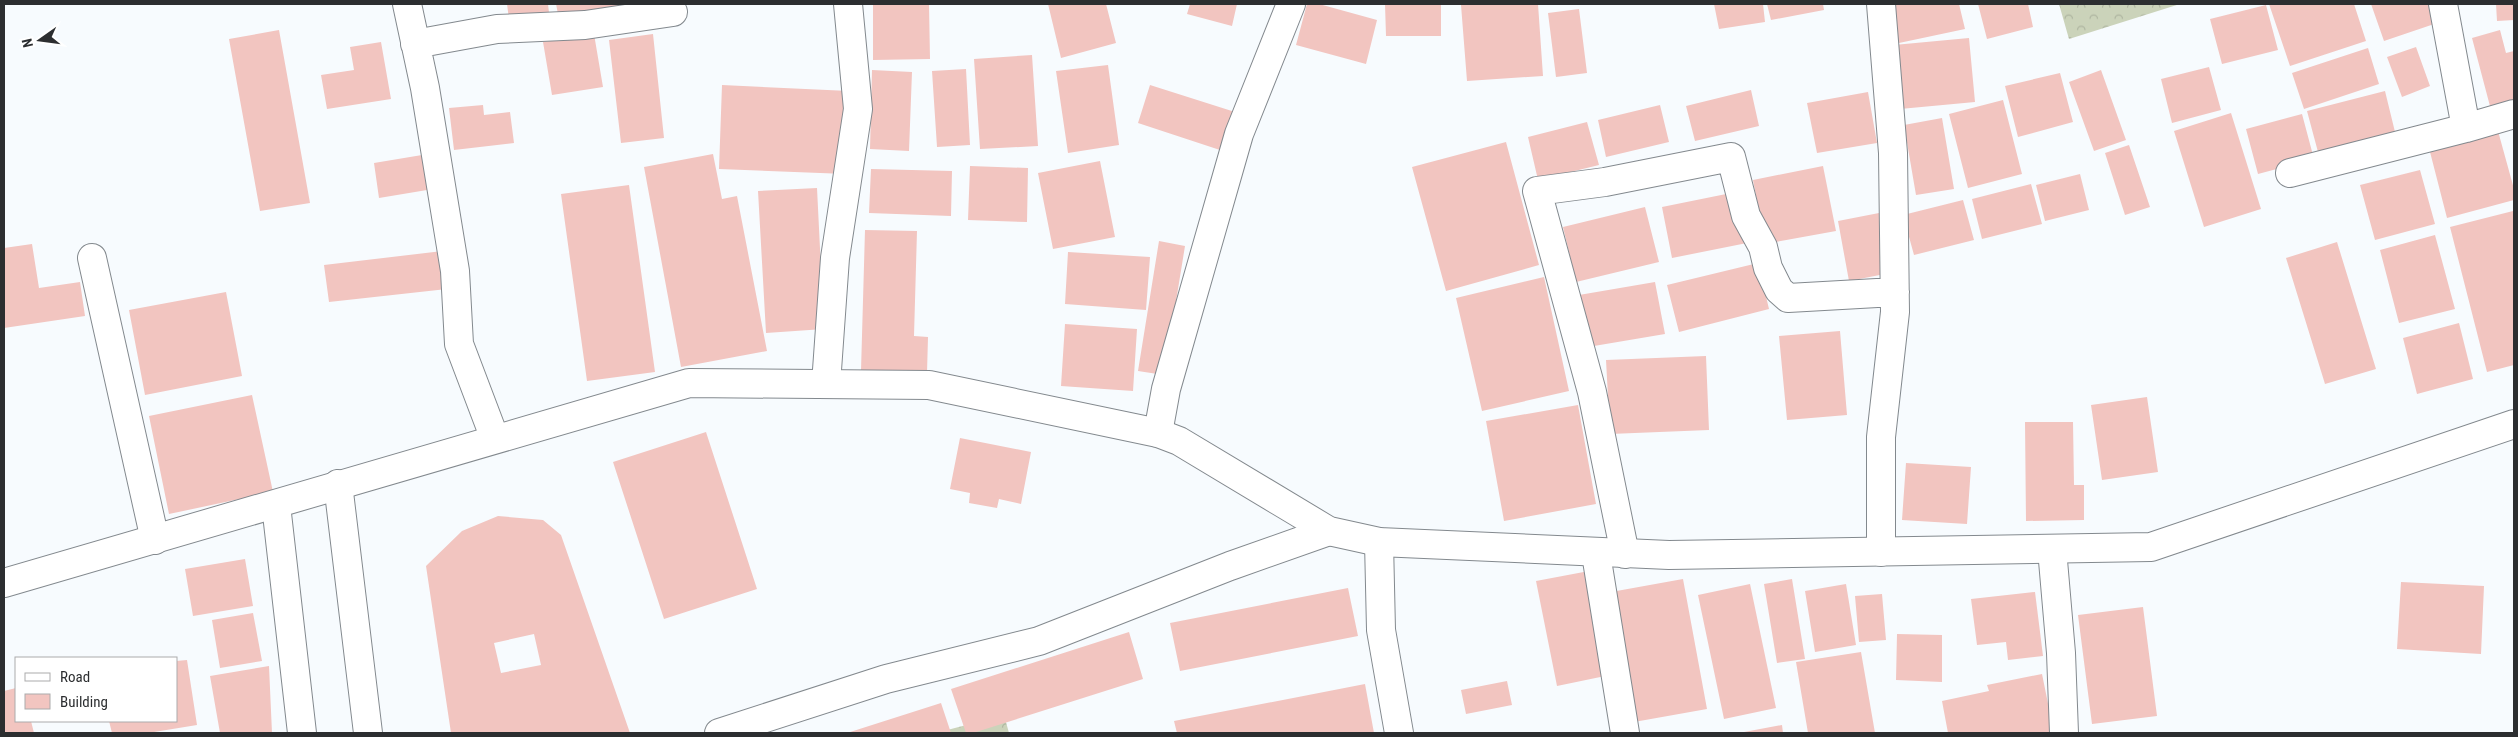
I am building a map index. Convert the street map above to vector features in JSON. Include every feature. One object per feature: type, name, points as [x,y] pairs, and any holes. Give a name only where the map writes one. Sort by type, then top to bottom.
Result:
[{"type":"street","points":[[407,4],[425,88],[455,271],[459,344],[495,439]]},
{"type":"street","points":[[826,384],[835,258],[858,109],[848,4]]},
{"type":"street","points":[[1158,432],[1166,389],[1239,134],[1290,4]]},
{"type":"street","points":[[1881,4],[1893,153],[1895,292],[1895,312],[1881,437],[1881,552]]},
{"type":"street","points":[[2443,4],[2466,128]]},
{"type":"street","points":[[415,44],[497,29],[585,25],[673,12]]},
{"type":"street","points":[[2290,173],[2514,114]]},
{"type":"street","points":[[1625,554],[1592,392],[1537,192],[1605,182],[1731,157],[1746,216],[1763,248],[1768,268],[1779,290],[1788,298],[1895,292]]},
{"type":"street","points":[[92,258],[155,540]]},
{"type":"street","points":[[4,584],[276,505],[338,484],[689,383],[929,385],[1158,432],[1179,441],[1329,531],[1378,542],[1596,554],[1881,552],[2151,547],[2514,424]]},
{"type":"street","points":[[338,484],[368,733]]},
{"type":"street","points":[[276,505],[302,733]]},
{"type":"street","points":[[719,733],[886,679],[1039,641],[1230,566],[1329,531]]},
{"type":"street","points":[[1378,542],[1381,630],[1400,733]]},
{"type":"street","points":[[2052,549],[2061,653],[2064,733]]},
{"type":"street","points":[[1596,554],[1625,733]]},
{"type":"green space","points":[[2059,4],[2180,4],[2069,39]]},
{"type":"green space","points":[[1004,715],[1009,733],[936,733]]},
{"type":"building","points":[[507,4],[548,4],[550,21],[510,27]]},
{"type":"building","points":[[556,4],[622,4],[623,9],[559,19]]},
{"type":"building","points":[[873,4],[929,4],[930,59],[873,60]]},
{"type":"building","points":[[1048,4],[1106,4],[1116,43],[1061,58]]},
{"type":"building","points":[[1190,4],[1237,4],[1232,26],[1187,14]]},
{"type":"building","points":[[1307,4],[1319,4],[1377,20],[1366,64],[1296,45]]},
{"type":"building","points":[[1385,4],[1441,4],[1441,36],[1386,36]]},
{"type":"building","points":[[1538,4],[1543,76],[1467,81],[1461,5]]},
{"type":"building","points":[[1714,4],[1763,4],[1765,22],[1719,29]]},
{"type":"building","points":[[1767,4],[1823,4],[1824,10],[1771,20]]},
{"type":"building","points":[[1890,4],[1959,4],[1965,29],[1899,43]]},
{"type":"building","points":[[1978,4],[2028,4],[2033,27],[1987,39]]},
{"type":"building","points":[[2269,4],[2354,4],[2366,41],[2290,66]]},
{"type":"building","points":[[2371,4],[2437,4],[2443,21],[2384,41]]},
{"type":"building","points":[[2496,4],[2514,4],[2514,20],[2497,21]]},
{"type":"building","points":[[2266,5],[2278,50],[2222,64],[2210,19]]},
{"type":"building","points":[[1579,9],[1587,73],[1556,77],[1548,13]]},
{"type":"building","points":[[279,30],[310,203],[260,211],[229,39]]},
{"type":"building","points":[[2500,30],[2506,53],[2514,51],[2514,104],[2491,110],[2472,38]]},
{"type":"building","points":[[594,34],[603,87],[552,95],[543,42]]},
{"type":"building","points":[[653,34],[664,138],[621,143],[609,40]]},
{"type":"building","points":[[1969,38],[1975,102],[1900,109],[1894,45]]},
{"type":"building","points":[[381,42],[391,99],[327,109],[321,75],[354,70],[350,47]]},
{"type":"building","points":[[2416,47],[2430,86],[2402,97],[2387,57]]},
{"type":"building","points":[[2368,48],[2379,84],[2304,109],[2292,73]]},
{"type":"building","points":[[1032,55],[1038,146],[980,149],[974,59]]},
{"type":"building","points":[[1108,65],[1119,145],[1068,153],[1056,71]]},
{"type":"building","points":[[2209,67],[2221,110],[2172,123],[2161,79]]},
{"type":"building","points":[[966,69],[970,145],[937,147],[932,71]]},
{"type":"building","points":[[872,70],[912,72],[909,151],[870,149]]},
{"type":"building","points":[[2101,70],[2126,140],[2094,151],[2069,82]]},
{"type":"building","points":[[2060,73],[2073,122],[2018,137],[2005,86]]},
{"type":"building","points":[[722,85],[849,91],[846,174],[719,169]]},
{"type":"building","points":[[1150,85],[1235,112],[1223,151],[1138,123]]},
{"type":"building","points":[[1751,90],[1759,126],[1695,141],[1686,106]]},
{"type":"building","points":[[2385,91],[2395,132],[2318,152],[2307,111]]},
{"type":"building","points":[[1868,92],[1877,143],[1817,153],[1807,103]]},
{"type":"building","points":[[2003,100],[2022,174],[1968,188],[1949,114]]},
{"type":"building","points":[[483,105],[484,115],[510,112],[514,143],[454,150],[449,108]]},
{"type":"building","points":[[1660,105],[1669,142],[1606,157],[1598,120]]},
{"type":"building","points":[[2231,113],[2261,209],[2204,227],[2174,131]]},
{"type":"building","points":[[2302,114],[2314,159],[2258,174],[2246,129]]},
{"type":"building","points":[[1942,118],[1954,189],[1916,195],[1904,125]]},
{"type":"building","points":[[1587,122],[1599,165],[1538,180],[1528,137]]},
{"type":"building","points":[[2498,131],[2514,189],[2514,200],[2447,218],[2429,148]]},
{"type":"building","points":[[1506,142],[1539,265],[1446,291],[1412,167]]},
{"type":"building","points":[[2129,145],[2150,207],[2125,215],[2105,153]]},
{"type":"building","points":[[428,154],[433,189],[379,198],[374,163]]},
{"type":"building","points":[[713,154],[722,199],[737,196],[767,351],[681,367],[644,167]]},
{"type":"building","points":[[1100,161],[1115,237],[1053,249],[1038,173]]},
{"type":"building","points":[[970,166],[1028,168],[1027,222],[968,220]]},
{"type":"building","points":[[1823,166],[1836,231],[1765,244],[1753,180]]},
{"type":"building","points":[[871,169],[952,171],[951,216],[869,213]]},
{"type":"building","points":[[2420,170],[2435,224],[2375,240],[2360,185]]},
{"type":"building","points":[[2080,174],[2089,210],[2045,221],[2036,185]]},
{"type":"building","points":[[2031,184],[2042,224],[1982,239],[1972,199]]},
{"type":"building","points":[[629,185],[655,372],[587,381],[561,194]]},
{"type":"building","points":[[817,188],[824,329],[766,333],[758,191]]},
{"type":"building","points":[[1736,192],[1747,243],[1672,258],[1662,207]]},
{"type":"building","points":[[1963,200],[1974,240],[1914,255],[1903,215]]},
{"type":"building","points":[[1645,207],[1659,262],[1576,282],[1563,227]]},
{"type":"building","points":[[2513,211],[2514,365],[2487,372],[2450,227]]},
{"type":"building","points":[[1879,213],[1890,273],[1849,281],[1838,221]]},
{"type":"building","points":[[865,230],[917,231],[914,336],[928,337],[927,373],[861,371]]},
{"type":"building","points":[[2435,235],[2455,309],[2399,323],[2380,250]]},
{"type":"building","points":[[1159,241],[1185,246],[1164,375],[1138,371]]},
{"type":"building","points":[[2337,242],[2376,369],[2325,384],[2286,258]]},
{"type":"building","points":[[32,244],[39,288],[80,282],[85,316],[4,328],[4,248]]},
{"type":"building","points":[[451,250],[456,288],[329,302],[324,265]]},
{"type":"building","points":[[1068,252],[1150,257],[1146,310],[1065,304]]},
{"type":"building","points":[[1758,263],[1769,309],[1679,332],[1667,285]]},
{"type":"building","points":[[1544,277],[1569,391],[1482,411],[1456,298]]},
{"type":"building","points":[[1655,282],[1665,334],[1588,347],[1579,295]]},
{"type":"building","points":[[226,292],[242,376],[145,395],[129,310]]},
{"type":"building","points":[[2459,323],[2473,379],[2417,394],[2403,338]]},
{"type":"building","points":[[1065,324],[1137,329],[1133,391],[1061,386]]},
{"type":"building","points":[[1840,331],[1847,415],[1787,420],[1779,336]]},
{"type":"building","points":[[1706,356],[1709,430],[1610,434],[1606,360]]},
{"type":"building","points":[[252,395],[273,492],[169,514],[149,416]]},
{"type":"building","points":[[2147,397],[2158,472],[2102,480],[2091,405]]},
{"type":"building","points":[[1578,405],[1596,504],[1504,521],[1486,421]]},
{"type":"building","points":[[2025,422],[2073,422],[2074,485],[2084,485],[2084,520],[2026,521]]},
{"type":"building","points":[[706,432],[757,589],[664,619],[613,462]]},
{"type":"building","points":[[960,438],[1031,452],[1021,504],[999,499],[997,508],[969,503],[970,493],[950,489]]},
{"type":"building","points":[[1906,463],[1971,467],[1967,524],[1902,520]]},
{"type":"building","points":[[498,516],[543,520],[561,535],[630,733],[451,733],[426,566],[462,531]],"holes":[[[534,634],[541,665],[501,673],[494,643]]]},
{"type":"building","points":[[245,559],[253,606],[193,616],[185,569]]},
{"type":"building","points":[[1589,571],[1610,675],[1557,686],[1536,581]]},
{"type":"building","points":[[1683,579],[1707,709],[1634,722],[1611,592]]},
{"type":"building","points":[[1792,579],[1805,659],[1777,663],[1764,584]]},
{"type":"building","points":[[2401,582],[2484,586],[2481,654],[2397,649]]},
{"type":"building","points":[[1750,584],[1776,708],[1724,719],[1698,595]]},
{"type":"building","points":[[1846,584],[1856,645],[1815,652],[1805,591]]},
{"type":"building","points":[[1348,588],[1358,636],[1180,671],[1170,623]]},
{"type":"building","points":[[2035,592],[2043,656],[2008,660],[2006,642],[1977,645],[1971,599]]},
{"type":"building","points":[[1882,594],[1886,640],[1859,642],[1855,596]]},
{"type":"building","points":[[2143,607],[2157,716],[2092,724],[2078,615]]},
{"type":"building","points":[[253,613],[262,661],[220,668],[212,620]]},
{"type":"building","points":[[1129,632],[1143,679],[973,733],[966,733],[951,689]]},
{"type":"building","points":[[1897,634],[1942,635],[1942,682],[1896,680]]},
{"type":"building","points":[[1861,652],[1875,733],[1808,733],[1796,662]]},
{"type":"building","points":[[187,660],[197,725],[148,733],[112,733],[109,722],[178,722],[178,661]]},
{"type":"building","points":[[269,666],[272,733],[220,733],[210,676]]},
{"type":"building","points":[[2042,674],[2054,733],[1948,733],[1942,701],[1989,691],[1987,685]]},
{"type":"building","points":[[1507,681],[1512,705],[1466,714],[1461,690]]},
{"type":"building","points":[[1365,684],[1374,733],[1177,733],[1174,721]]},
{"type":"building","points":[[15,688],[15,722],[31,722],[34,733],[4,733],[4,691]]},
{"type":"building","points":[[941,703],[951,733],[847,733]]},
{"type":"building","points":[[1782,725],[1783,733],[1744,732]]}]
